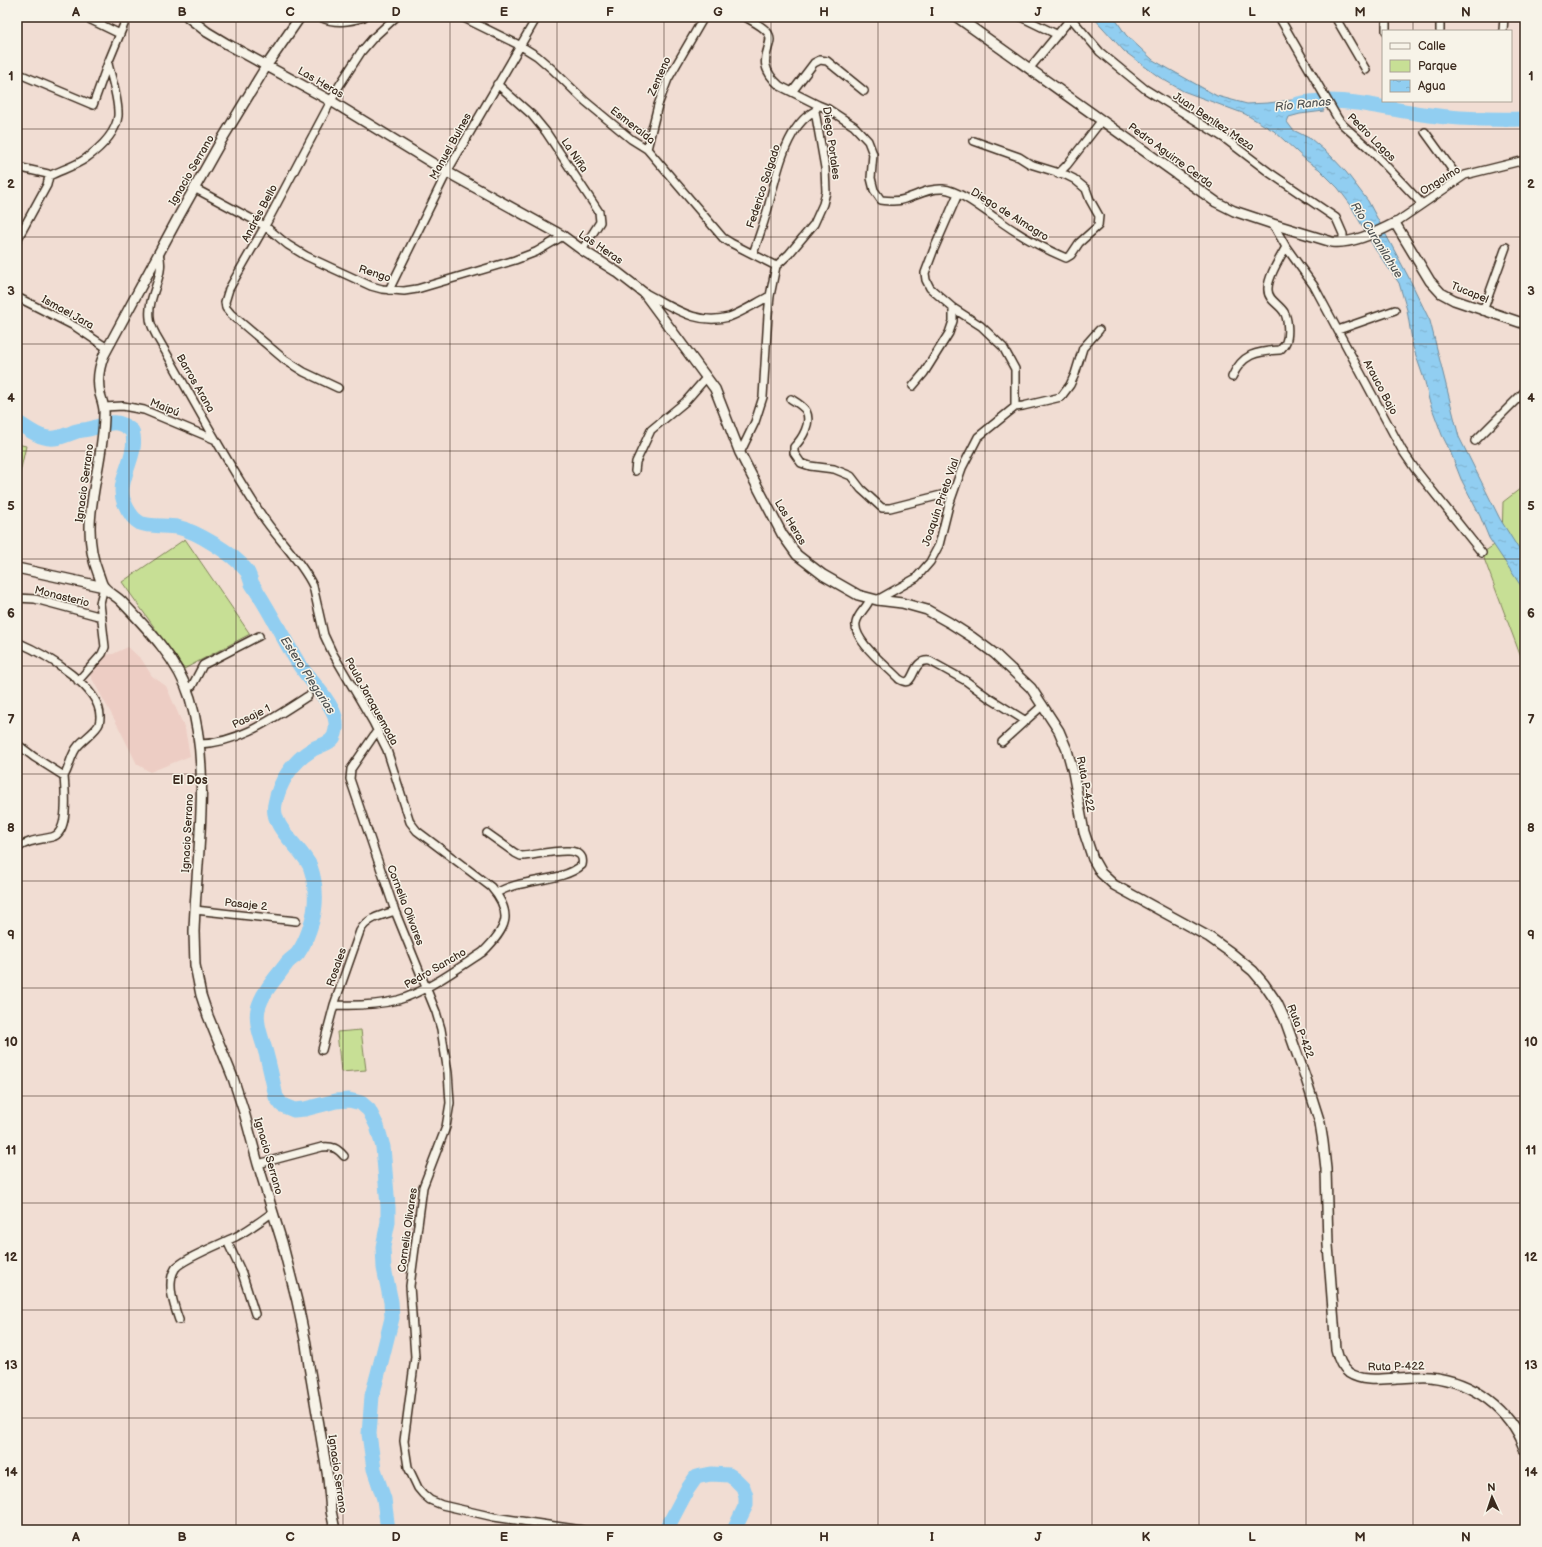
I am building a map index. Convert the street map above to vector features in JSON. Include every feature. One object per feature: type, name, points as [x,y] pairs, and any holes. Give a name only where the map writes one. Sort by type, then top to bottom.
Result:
[{"type":"street","points":[[85,17],[120,34]]},
{"type":"street","points":[[17,73],[93,105],[127,17]]},
{"type":"street","name":"Las Heras","points":[[188,17],[215,37],[330,101],[447,172],[563,236],[617,272],[644,293],[715,389],[740,453],[782,534],[797,555],[808,565],[833,582],[858,595],[873,600],[889,601]]},
{"type":"street","points":[[320,17],[341,22],[364,17]]},
{"type":"street","name":"Andrés Bello","points":[[338,388],[304,372],[285,360],[231,314],[226,308],[225,298],[265,226],[330,101],[361,52],[373,38],[396,17]]},
{"type":"street","name":"Esmeralda","points":[[462,17],[520,46],[546,63],[585,102],[631,139],[647,149],[724,238],[776,266]]},
{"type":"street","name":"Manuel Bulnes","points":[[388,290],[447,172],[537,17]]},
{"type":"street","name":"Zenteno","points":[[647,149],[658,105],[668,79],[704,17]]},
{"type":"street","name":"Diego Portales","points":[[745,17],[769,33],[770,38],[765,61],[767,71],[772,79],[780,86],[816,108],[825,168],[826,192],[823,204],[814,224],[789,254],[776,266]]},
{"type":"street","name":"Pedro Aguirre Cerda","points":[[957,17],[1216,202],[1234,211],[1326,241],[1343,242],[1392,225]]},
{"type":"street","points":[[1021,17],[1056,34]]},
{"type":"street","points":[[1029,69],[1070,17]]},
{"type":"street","name":"Juan Benítez Meza","points":[[1070,17],[1100,52],[1145,89],[1224,138],[1270,173],[1336,218],[1343,234],[1343,242]]},
{"type":"street","name":"Pedro Lagos","points":[[1279,17],[1321,91],[1343,125],[1371,150],[1422,204]]},
{"type":"street","points":[[1334,17],[1366,70]]},
{"type":"street","points":[[1386,17],[1386,30]]},
{"type":"street","points":[[1440,17],[1440,30]]},
{"type":"street","points":[[1503,30],[1504,17]]},
{"type":"street","name":"Ignacio Serrano","points":[[296,19],[194,188],[107,348],[102,360],[99,372],[99,387],[104,411],[103,439],[90,513],[89,538],[95,565],[104,587],[120,600],[148,631],[174,664],[186,687],[194,715],[199,744],[200,811],[195,910],[195,964],[201,995],[233,1078],[244,1112],[297,1301],[306,1344],[335,1530]]},
{"type":"street","points":[[792,92],[814,62],[820,60],[827,61],[864,91]]},
{"type":"street","points":[[49,176],[85,159],[103,144],[115,128],[118,116],[118,107],[108,63]]},
{"type":"street","name":"La Niña","points":[[497,84],[532,115],[546,132],[599,212],[600,222],[582,250]]},
{"type":"street","name":"Diego de Almagro","points":[[816,108],[828,109],[854,126],[868,141],[873,154],[871,178],[874,190],[881,200],[892,201],[905,199],[923,191],[944,189],[958,194],[1048,250],[1066,258],[1079,243],[1098,226],[1099,216],[1086,189],[1072,178],[1030,164],[1019,157],[974,141]]},
{"type":"street","name":"Federico Salgado","points":[[753,254],[777,171],[788,144],[794,132],[807,115],[816,108]]},
{"type":"street","points":[[1058,174],[1067,165],[1102,120]]},
{"type":"street","points":[[1425,132],[1460,179]]},
{"type":"street","name":"Ongolmo","points":[[1392,225],[1460,179],[1472,173],[1525,160]]},
{"type":"street","points":[[17,167],[48,174],[49,176]]},
{"type":"street","points":[[17,240],[47,185],[49,176]]},
{"type":"street","name":"Rengo","points":[[194,188],[265,226],[288,245],[306,256],[371,286],[388,290],[404,291],[417,289],[499,266],[536,252],[563,236]]},
{"type":"street","points":[[958,194],[925,273],[926,280],[930,288],[953,308],[981,326],[1003,347],[1015,369],[1015,407],[1061,397],[1070,385],[1075,374],[1083,348],[1099,330]]},
{"type":"street","name":"Arauco Bajo","points":[[1273,224],[1286,247],[1314,286],[1402,450],[1415,469],[1482,553]]},
{"type":"street","name":"Tucapel","points":[[1392,225],[1435,287],[1447,297],[1483,311],[1525,324]]},
{"type":"street","points":[[1232,377],[1239,364],[1247,356],[1260,352],[1280,350],[1286,343],[1288,327],[1284,311],[1272,300],[1268,292],[1268,283],[1286,247]]},
{"type":"street","points":[[1483,311],[1506,247]]},
{"type":"street","name":"Barros Arana","points":[[159,254],[161,269],[150,307],[151,324],[216,440],[261,514]]},
{"type":"street","points":[[740,453],[755,422],[763,397],[770,296],[776,266]]},
{"type":"street","points":[[644,293],[690,317],[708,320],[729,317],[770,296]]},
{"type":"street","name":"Ismael Jara","points":[[17,297],[76,327],[107,348]]},
{"type":"street","points":[[913,386],[924,373],[949,333],[953,321],[953,308]]},
{"type":"street","points":[[1338,330],[1395,310]]},
{"type":"street","points":[[635,471],[636,462],[651,430],[685,402],[706,378]]},
{"type":"street","points":[[1475,441],[1525,391]]},
{"type":"street","points":[[791,399],[807,413],[806,432],[794,447],[794,453],[801,463],[810,466],[834,469],[851,476],[861,489],[882,508],[890,508],[953,492]]},
{"type":"street","name":"Maipú","points":[[104,411],[123,406],[144,410],[216,440]]},
{"type":"street","name":"Joaquín Prieto Vial","points":[[873,600],[916,578],[930,562],[939,545],[953,492],[962,468],[978,437],[1015,407]]},
{"type":"street","name":"Paula Jaraquemada","points":[[261,514],[300,564],[313,586],[324,635],[332,652],[377,730],[392,761],[410,822],[417,831],[480,877],[496,894],[503,906],[506,920]]},
{"type":"street","points":[[17,568],[104,587],[100,603],[105,640],[102,654],[78,681]]},
{"type":"street","name":"Monasterio","points":[[17,598],[35,599],[102,617]]},
{"type":"street","points":[[873,600],[858,618],[856,628],[857,632],[872,652],[898,679],[903,682],[909,681],[913,677],[918,664],[923,660],[930,661],[966,681],[1026,720]]},
{"type":"street","name":"Ruta P-422","points":[[889,601],[927,610],[972,637],[995,654],[1026,683],[1043,705],[1059,731],[1067,750],[1073,772],[1084,832],[1093,859],[1100,873],[1114,885],[1209,937],[1230,952],[1252,971],[1264,984],[1277,1003],[1285,1020],[1320,1123],[1326,1169],[1328,1245],[1336,1349],[1340,1362],[1349,1373],[1361,1378],[1430,1377],[1448,1380],[1468,1386],[1485,1396],[1501,1411],[1512,1424],[1525,1449]]},
{"type":"street","points":[[186,687],[192,686],[203,665],[259,636]]},
{"type":"street","points":[[17,642],[56,663],[78,681],[95,698],[101,713],[99,726],[76,747],[64,776],[64,819],[59,833],[53,837],[31,841],[17,848]]},
{"type":"street","name":"Pasaje 1","points":[[199,744],[209,744],[253,730],[308,696]]},
{"type":"street","points":[[1002,742],[1043,705]]},
{"type":"street","name":"Cornelia Olivares","points":[[377,730],[351,769],[350,779],[396,911],[427,987],[441,1029],[450,1086],[450,1103],[446,1126],[423,1188],[410,1286],[415,1357],[404,1441],[408,1467],[418,1488],[423,1494],[430,1500],[442,1505],[494,1517],[582,1530]]},
{"type":"street","points":[[17,744],[64,776]]},
{"type":"street","points":[[487,833],[521,856],[569,850],[577,852],[583,860],[582,865],[570,872],[508,888],[496,894]]},
{"type":"street","name":"Pasaje 2","points":[[195,910],[296,921]]},
{"type":"street","name":"Rosales","points":[[322,1050],[334,1005],[362,927],[371,920],[396,911]]},
{"type":"street","name":"Pedro Sancho","points":[[334,1005],[362,1005],[398,1000],[412,995],[483,952],[492,943],[502,929],[506,920]]},
{"type":"street","points":[[258,1164],[331,1146],[338,1149],[344,1156]]},
{"type":"street","points":[[179,1320],[174,1304],[172,1287],[172,1275],[175,1267],[183,1261],[227,1241],[250,1228],[273,1212]]},
{"type":"street","points":[[227,1241],[242,1273],[255,1314]]},
{"type":"shaded area","points":[[128,647],[142,660],[152,676],[166,686],[185,729],[190,756],[150,772],[137,764],[90,675],[104,655],[113,654]]},
{"type":"green space","points":[[17,444],[26,446],[17,486]]},
{"type":"green space","points":[[1525,485],[1525,668],[1482,553],[1502,540],[1503,502]]},
{"type":"green space","points":[[185,539],[250,634],[184,669],[122,582]]},
{"type":"green space","points":[[361,1030],[366,1070],[341,1072],[337,1032]]},
{"type":"water","name":"Río Curanilahue","points":[[1093,17],[1114,17],[1126,35],[1153,60],[1217,96],[1247,104],[1316,97],[1324,111],[1289,117],[1287,122],[1293,130],[1311,139],[1331,156],[1346,172],[1368,201],[1409,278],[1430,321],[1459,437],[1500,519],[1525,559],[1525,592],[1489,538],[1442,435],[1429,400],[1425,382],[1413,347],[1407,310],[1399,283],[1375,249],[1350,204],[1338,188],[1319,169],[1307,161],[1274,131],[1245,114],[1183,91],[1159,77],[1124,51]]},
{"type":"waterway","name":"Río Ranas","points":[[1298,104],[1329,101],[1360,103],[1448,117],[1525,119]]},
{"type":"waterway","name":"Estero Plegarias","points":[[17,422],[37,435],[48,438],[57,438],[77,431],[111,423],[121,424],[132,431],[134,440],[133,449],[125,476],[122,494],[130,514],[140,523],[185,529],[204,538],[233,557],[248,573],[252,584],[303,670],[333,711],[336,723],[334,736],[326,744],[313,749],[306,754],[293,766],[280,788],[275,804],[277,821],[310,866],[313,875],[315,905],[307,937],[304,943],[298,953],[287,963],[266,991],[258,1009],[257,1020],[276,1097],[282,1105],[294,1110],[305,1109],[336,1101],[349,1100],[361,1103],[369,1110],[377,1126],[383,1147],[388,1207],[388,1222],[383,1247],[384,1268],[391,1302],[392,1318],[372,1396],[369,1434],[374,1469],[384,1499],[388,1530]]},
{"type":"waterway","name":"Estero Plegarias","points":[[666,1530],[687,1490],[696,1477],[711,1474],[729,1475],[743,1487],[746,1496],[746,1505],[734,1530]]},
{"type":"district","name":"El Dos","points":[[190,780]]}]
